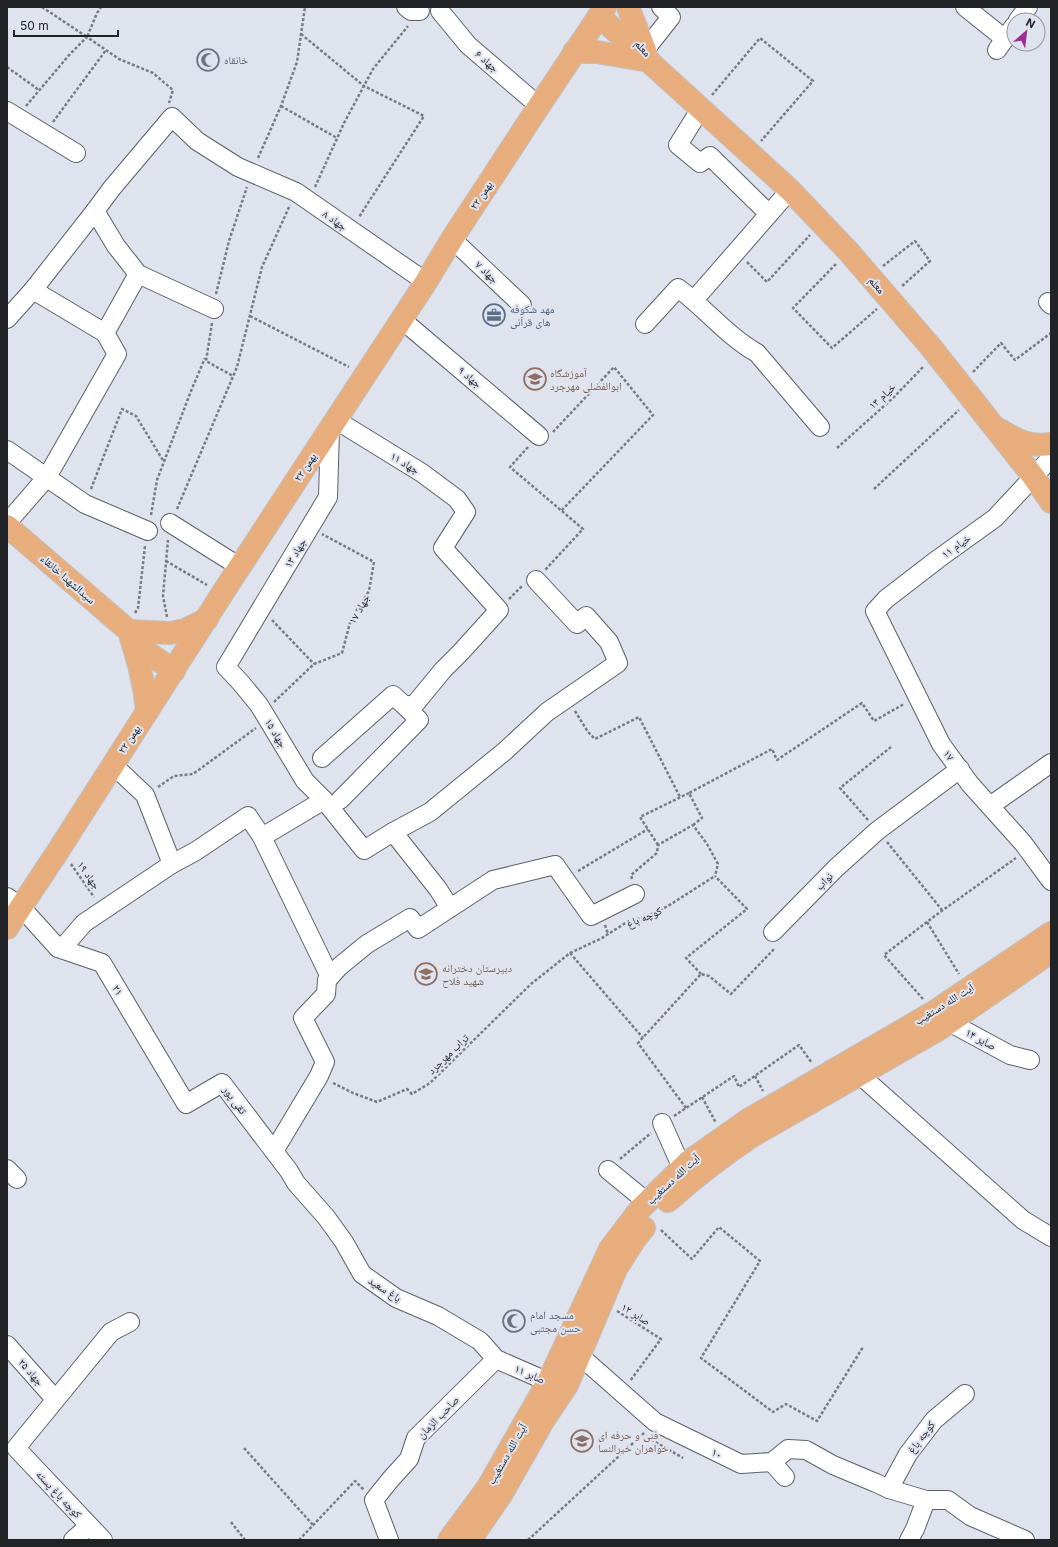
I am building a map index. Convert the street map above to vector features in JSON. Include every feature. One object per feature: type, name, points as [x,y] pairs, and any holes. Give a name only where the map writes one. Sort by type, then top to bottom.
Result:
[{"type":"main road","points":[[574,52],[647,55],[632,9]]},
{"type":"main road","name":"معلم","points":[[604,10],[680,89],[790,190],[848,251],[936,354],[1033,476],[1051,502]]},
{"type":"main road","name":"۲۲ بهمن","points":[[7,928],[14,902],[60,848],[112,764],[426,282],[452,239],[574,52],[604,10]]},
{"type":"main road","points":[[992,425],[1024,443],[1037,446],[1051,444]]},
{"type":"main road","name":"سیدالشهدا خانقاء","points":[[7,525],[128,630]]},
{"type":"main road","points":[[128,630],[170,633],[185,630],[207,619]]},
{"type":"main road","points":[[128,630],[142,635],[176,666]]},
{"type":"main road","points":[[128,630],[140,666],[147,712]]},
{"type":"main road","name":"آیت الله دستغیب","points":[[940,1014],[968,989],[1051,933]]},
{"type":"main road","name":"آیت الله دستغیب","points":[[648,1212],[659,1210],[687,1184],[725,1154],[854,1067],[940,1014],[1051,952]]},
{"type":"main road","name":"آیت الله دستغیب","points":[[470,1540],[501,1496],[543,1422],[556,1385],[572,1350],[610,1249],[648,1212],[688,1162],[748,1120],[822,1076],[854,1067]]},
{"type":"main road","name":"آیت الله دستغیب","points":[[572,1350],[603,1302],[616,1269],[635,1239],[648,1212]]},
{"type":"main road","name":"آیت الله دستغیب","points":[[449,1540],[488,1487],[556,1385]]},
{"type":"street","points":[[647,55],[671,17],[661,7]]},
{"type":"street","points":[[965,7],[1005,39]]},
{"type":"street","name":"جهاد ۶","points":[[440,11],[468,45],[539,106]]},
{"type":"street","points":[[701,108],[678,145],[700,163],[710,156],[768,214]]},
{"type":"street","points":[[14,115],[76,153]]},
{"type":"street","points":[[7,319],[33,290],[112,188],[172,117]]},
{"type":"street","name":"جهاد ۸","points":[[172,117],[197,141],[245,170],[296,192],[350,231],[426,282]]},
{"type":"street","points":[[694,300],[790,190]]},
{"type":"street","points":[[95,211],[116,246],[138,274],[214,309]]},
{"type":"street","name":"جهاد ۷","points":[[452,239],[522,305]]},
{"type":"street","points":[[105,333],[138,274]]},
{"type":"street","points":[[645,324],[678,288],[694,300],[743,345],[756,353],[820,428]]},
{"type":"street","points":[[7,525],[47,477],[117,354],[105,333],[33,290]]},
{"type":"street","name":"جهاد ۹","points":[[401,319],[538,436]]},
{"type":"street","name":"جهاد ۱۱","points":[[333,425],[422,473],[457,499],[466,512],[443,548],[499,610]]},
{"type":"street","name":"جهاد ۱۳","points":[[226,667],[328,497],[333,425]]},
{"type":"street","points":[[7,450],[85,504],[148,531]]},
{"type":"street","name":"خیام ۱۱","points":[[875,611],[886,599],[995,518],[1051,458]]},
{"type":"street","points":[[170,524],[240,567]]},
{"type":"street","points":[[450,908],[438,889],[393,832],[430,812],[505,751],[547,712],[618,663],[609,642],[586,616],[577,624],[536,580]]},
{"type":"street","points":[[405,706],[415,704],[443,670],[499,610]]},
{"type":"street","name":"۱۷","points":[[875,611],[916,697],[941,744],[960,770],[1028,850],[1051,881]]},
{"type":"street","name":"جهاد ۱۵","points":[[226,667],[241,682],[266,715],[305,781],[332,800],[364,850],[393,832]]},
{"type":"street","points":[[262,837],[332,800],[419,720],[393,695],[322,758]]},
{"type":"street","points":[[990,806],[1051,763]]},
{"type":"street","points":[[112,764],[145,795],[172,864]]},
{"type":"street","name":"نواب","points":[[773,932],[836,868],[878,831],[960,770]]},
{"type":"street","points":[[58,948],[65,945],[84,923],[108,906],[172,864],[196,852],[248,816],[262,837],[330,977]]},
{"type":"street","points":[[274,1151],[319,1076],[325,1062],[303,1018],[326,994],[327,980],[340,966],[367,944],[410,918],[418,929],[493,880],[555,865],[591,916],[635,894]]},
{"type":"street","name":"۲۱","points":[[14,902],[58,948],[102,963],[186,1104]]},
{"type":"street","name":"صایر ۱۴","points":[[940,1014],[1010,1055],[1030,1060]]},
{"type":"street","points":[[854,1067],[1023,1220],[1051,1238]]},
{"type":"street","name":"تقی پور","points":[[186,1104],[222,1083],[274,1151]]},
{"type":"street","points":[[662,1123],[682,1168]]},
{"type":"street","name":"باغ سعید","points":[[274,1151],[296,1183],[326,1217],[344,1242],[362,1274],[396,1298],[438,1316],[480,1341],[496,1359]]},
{"type":"street","points":[[608,1170],[648,1212]]},
{"type":"street","points":[[55,1399],[111,1332],[130,1322]]},
{"type":"street","name":"جهاد ۲۵","points":[[7,1345],[55,1399]]},
{"type":"street","name":"۱۰","points":[[572,1350],[621,1393],[649,1428],[741,1464],[772,1462]]},
{"type":"street","name":"صابر ۱۱","points":[[496,1359],[556,1385]]},
{"type":"street","name":"صاحب الزمان","points":[[374,1500],[409,1459],[416,1438],[496,1359]]},
{"type":"street","name":"کوچه باغ","points":[[889,1489],[908,1454],[934,1420],[965,1394]]},
{"type":"street","name":"کوچه باغ پسته","points":[[55,1399],[16,1448],[103,1540]]},
{"type":"street","points":[[785,1477],[772,1462],[788,1449],[806,1450],[834,1465],[889,1489],[926,1500],[948,1500],[970,1516],[1025,1540]]},
{"type":"street","points":[[374,1500],[389,1540]]},
{"type":"street","points":[[909,1540],[915,1529],[926,1500]]},
{"type":"street","points":[[73,1540],[89,1526]]},
{"type":"path","points":[[42,7],[119,59],[153,73],[173,90],[166,108],[172,117]]},
{"type":"path","points":[[14,115],[26,105],[70,54],[87,37],[96,13],[101,7]]},
{"type":"path","points":[[233,376],[206,361],[217,293],[245,170],[281,106],[297,62],[304,8]]},
{"type":"path","points":[[170,633],[163,596],[169,527],[237,367],[262,267],[296,192],[312,194],[337,138],[364,86],[413,9]]},
{"type":"path","points":[[301,34],[364,86],[424,116],[350,231]]},
{"type":"path","points":[[701,108],[760,38],[813,81],[750,154]]},
{"type":"path","points":[[45,134],[106,50]]},
{"type":"path","points":[[7,67],[40,90]]},
{"type":"path","points":[[281,106],[337,138]]},
{"type":"path","points":[[736,251],[767,282],[821,223]]},
{"type":"path","points":[[848,251],[793,308],[832,348],[930,261],[915,240],[870,277]]},
{"type":"path","points":[[250,316],[365,375]]},
{"type":"path","points":[[874,489],[965,392],[1001,343],[1016,360],[1051,332]]},
{"type":"path","points":[[128,630],[138,608],[142,558],[157,480],[191,391],[207,354]]},
{"type":"path","name":"خیام ۱۳","points":[[837,448],[893,398],[936,354]]},
{"type":"path","points":[[499,610],[521,586],[536,580],[583,529],[510,467],[538,436],[552,433],[614,367],[653,415],[562,511]]},
{"type":"path","points":[[85,504],[122,410],[136,416],[164,463]]},
{"type":"path","name":"جهاد ۱۷","points":[[145,795],[155,790],[174,776],[193,774],[266,715],[314,664],[342,652],[351,619],[369,591],[374,562],[310,528]]},
{"type":"path","points":[[166,561],[222,594]]},
{"type":"path","points":[[261,610],[314,664]]},
{"type":"path","points":[[639,918],[631,875],[657,853],[658,845],[640,817],[772,749],[777,760],[862,704],[874,720],[916,697]]},
{"type":"path","points":[[567,699],[588,732],[595,739],[639,717],[680,797]]},
{"type":"path","points":[[658,845],[693,825],[702,818],[689,793]]},
{"type":"path","points":[[693,825],[707,844],[718,864],[716,876],[747,909],[686,958],[701,974],[708,976],[731,994],[779,943],[773,932]]},
{"type":"path","points":[[564,879],[648,829]]},
{"type":"path","name":"جهاد ۱۹","points":[[60,848],[94,897],[108,906]]},
{"type":"path","points":[[940,1014],[884,955],[927,922],[1028,850]]},
{"type":"path","name":"کوچه باغ","points":[[570,953],[602,938],[628,922],[668,906],[716,876]]},
{"type":"path","points":[[927,922],[968,989]]},
{"type":"path","points":[[570,953],[643,1038]]},
{"type":"path","name":"تراب مهرجرد","points":[[319,1076],[352,1093],[377,1102],[406,1090],[412,1094],[430,1082],[531,984],[570,953]]},
{"type":"path","points":[[686,1108],[638,1043],[701,974]]},
{"type":"path","points":[[608,1170],[662,1123],[734,1076],[739,1087],[799,1045],[822,1076]]},
{"type":"path","points":[[702,1097],[723,1137]]},
{"type":"path","points":[[648,1212],[692,1259],[719,1227],[760,1261],[701,1358],[773,1412],[786,1404],[817,1421],[864,1347]]},
{"type":"path","name":"صابر ۱۲","points":[[603,1302],[662,1339],[621,1393]]},
{"type":"path","points":[[528,1540],[649,1428],[683,1458]]},
{"type":"path","points":[[244,1448],[313,1525]]},
{"type":"path","points":[[299,1540],[355,1481],[374,1500]]},
{"type":"path","points":[[231,1522],[246,1540]]},
{"type":"place","name":"خانقاه","points":[[208,60]]},
{"type":"place","name":"مهد شکوفه های قرآنی","points":[[494,315]]},
{"type":"place","name":"آموزشگاه ابوالفضلی مهرجرد","points":[[535,379]]},
{"type":"place","name":"دبیرستان دخترانه شهید فلاح","points":[[426,974]]},
{"type":"place","name":"مسجد امام حسن مجتبی","points":[[514,1321]]},
{"type":"place","name":"فنی و حرفه ای خواهران خیرالنسا","points":[[582,1441]]}]
